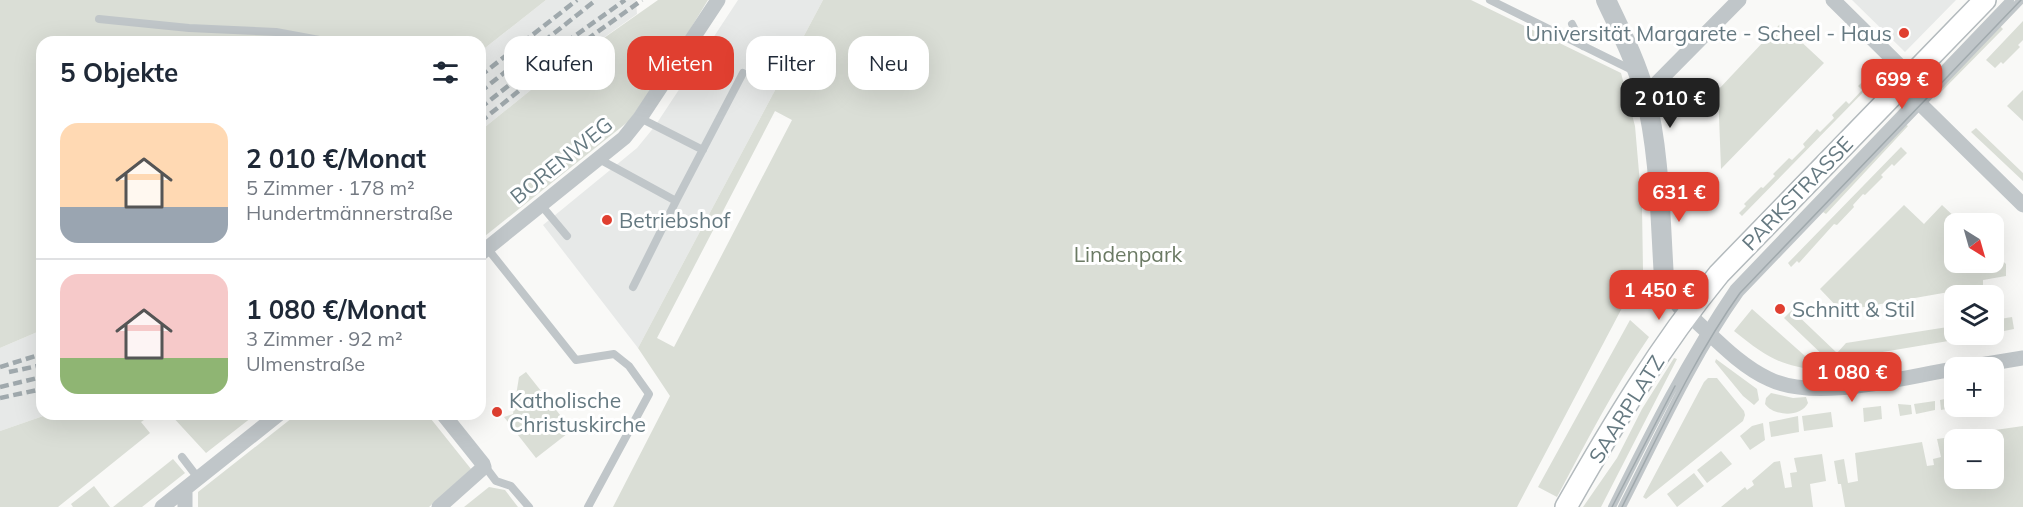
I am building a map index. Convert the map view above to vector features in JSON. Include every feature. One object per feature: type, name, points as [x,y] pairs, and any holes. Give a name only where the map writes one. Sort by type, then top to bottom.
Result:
[{"type":"main road","name":"PARKSTRASSE","points":[[1688,313],[1724,269],[1911,91],[1985,0]]},
{"type":"main road","name":"SAARPLATZ","points":[[1566,507],[1620,414],[1688,313]]},
{"type":"street","name":"BORENWEG","points":[[486,249],[624,138],[640,118],[718,0]]},
{"type":"street","points":[[1606,0],[1645,95],[1658,170],[1664,278],[1668,288],[1688,313],[1749,367],[1769,380],[1821,389],[1844,388],[1944,371]]},
{"type":"street","points":[[1645,95],[1739,0]]},
{"type":"street","points":[[1833,0],[1911,91],[2023,205]]},
{"type":"street","points":[[2004,361],[2023,358]]},
{"type":"street","points":[[162,507],[271,420]]},
{"type":"street","points":[[439,507],[482,470],[483,464],[448,420]]},
{"type":"street","points":[[185,489],[185,507]]},
{"type":"lane","points":[[1490,0],[1638,74]]},
{"type":"lane","points":[[1612,507],[1709,332],[1747,273],[1911,91],[2010,0]]},
{"type":"lane","points":[[1911,91],[2021,0]]},
{"type":"lane","points":[[99,19],[189,28],[276,32],[298,36]]},
{"type":"lane","points":[[1572,24],[1584,46]]},
{"type":"lane","points":[[633,287],[742,73]]},
{"type":"lane","points":[[640,118],[703,150]]},
{"type":"lane","points":[[598,159],[676,201]]},
{"type":"lane","points":[[541,205],[567,236]]},
{"type":"lane","points":[[486,255],[576,360],[614,354],[629,366],[649,394],[588,507]]},
{"type":"lane","points":[[1622,507],[1709,332]]},
{"type":"lane","points":[[182,458],[198,478]]},
{"type":"lane","points":[[483,464],[496,481],[511,486],[529,507]]},
{"type":"shaded area","points":[[546,0],[636,0],[637,14],[606,36],[504,36],[504,90],[531,90],[486,126],[486,47]]},
{"type":"shaded area","points":[[738,0],[823,0],[804,36],[746,36],[746,90],[775,90],[638,348],[543,225],[637,148],[679,90],[734,90],[734,36],[714,36]]},
{"type":"shaded area","name":"Universität Margarete - Scheel - Haus","points":[[1852,0],[1956,0],[1905,52]]},
{"type":"shaded area","points":[[36,333],[36,419],[0,431],[0,348]]},
{"type":"green space","points":[[0,0],[546,0],[486,47],[486,36],[36,36],[36,333],[0,348]]},
{"type":"green space","points":[[658,0],[708,0],[686,36],[627,36],[627,90],[651,90],[629,121],[486,235],[486,126],[531,90],[615,90],[615,36],[607,36]]},
{"type":"green space","name":"Lindenpark","points":[[823,0],[1471,0],[1621,73],[1635,126],[1642,207],[1643,271],[1637,308],[1622,308],[1517,507],[613,507],[670,396],[638,348],[775,90],[836,90],[836,36],[804,36]],"holes":[[[775,111],[792,120],[674,347],[657,338]]]},
{"type":"green space","points":[[2023,21],[2023,40],[2018,45],[2020,47],[2003,64],[2001,62],[1995,68],[1986,60]]},
{"type":"green space","points":[[1781,23],[1824,63],[1721,169],[1718,90]]},
{"type":"green space","points":[[2000,26],[2003,29],[1938,95],[1935,92]]},
{"type":"green space","points":[[1878,67],[1883,72],[1742,216],[1739,213],[1746,206],[1744,204],[1775,176],[1773,174],[1789,158],[1792,160],[1805,147],[1803,144],[1817,129],[1820,132],[1834,118],[1832,115],[1846,101],[1849,104],[1862,90],[1858,86]]},
{"type":"green space","points":[[2023,90],[2023,121],[2007,106]]},
{"type":"green space","points":[[1905,124],[1908,126],[1826,214],[1823,212]]},
{"type":"green space","points":[[1976,128],[2023,173],[2023,181],[1971,132]]},
{"type":"green space","points":[[1901,147],[1907,153],[1881,175],[1883,177],[1865,195],[1863,194],[1853,205],[1854,207],[1837,225],[1834,224],[1799,263],[1797,261],[1791,267],[1788,263]]},
{"type":"green space","points":[[1904,205],[1924,224],[1942,205],[1950,213],[1944,213],[1944,273],[2004,273],[2004,262],[2006,264],[2006,276],[1983,280],[1983,285],[1944,285],[1944,293],[1841,311],[1820,289]]},
{"type":"green space","points":[[1752,309],[1822,371],[1794,366],[1774,359],[1734,331]]},
{"type":"green space","points":[[1792,310],[1837,353],[1846,343],[1944,328],[1944,342],[1841,359],[1836,354],[1829,361],[1784,318]]},
{"type":"green space","points":[[2012,317],[2014,329],[2004,331],[2004,318]]},
{"type":"green space","points":[[1630,320],[1649,337],[1612,396],[1557,497],[1538,487]]},
{"type":"green space","points":[[1674,358],[1677,359],[1601,507],[1583,507],[1617,458],[1642,409]]},
{"type":"green space","points":[[1716,359],[1757,389],[1759,400],[1754,405],[1743,396],[1715,362]]},
{"type":"green space","points":[[526,372],[572,430],[536,458],[504,417],[513,414],[519,377]]},
{"type":"green space","points":[[1708,378],[1717,378],[1744,411],[1743,421],[1646,499],[1643,497]]},
{"type":"green space","points":[[1771,393],[1793,398],[1806,397],[1808,403],[1799,411],[1780,413],[1765,404],[1766,398]]},
{"type":"green space","points":[[1944,399],[1944,409],[1941,410],[1940,400]]},
{"type":"green space","points":[[1935,401],[1935,410],[1916,414],[1914,404]]},
{"type":"green space","points":[[1898,404],[1911,405],[1912,414],[1900,416]]},
{"type":"green space","points":[[1881,406],[1882,419],[1864,422],[1863,408]]},
{"type":"green space","points":[[1831,412],[1833,427],[1804,431],[1802,416]]},
{"type":"green space","points":[[1798,416],[1799,432],[1771,437],[1769,422]]},
{"type":"green space","points":[[36,419],[144,420],[141,422],[150,433],[58,507],[0,507],[0,431]]},
{"type":"green space","points":[[176,420],[248,420],[206,453]]},
{"type":"green space","points":[[289,420],[432,420],[471,469],[429,507],[198,507],[198,492]]},
{"type":"green space","points":[[1763,423],[1765,440],[1750,450],[1740,436],[1752,426]]},
{"type":"green space","points":[[2023,426],[2023,507],[1845,507],[1834,461],[1844,459],[1848,483],[1858,481],[1855,453],[1922,442],[1927,466],[1934,465],[1933,459],[1941,457],[1937,439],[1944,438],[1944,489],[2004,489],[2004,429],[2002,429]]},
{"type":"green space","points":[[1721,451],[1732,464],[1707,483],[1697,470]]},
{"type":"green space","points":[[1822,454],[1826,481],[1810,484],[1813,507],[1721,507],[1745,487],[1747,490],[1754,485],[1752,481],[1774,462],[1780,461],[1785,488],[1792,487],[1790,473],[1797,472],[1794,458]]},
{"type":"green space","points":[[173,459],[185,473],[142,507],[113,507]]},
{"type":"green space","points":[[1694,473],[1704,486],[1677,507],[1667,494]]},
{"type":"green space","points":[[94,486],[110,507],[73,507],[71,504]]},
{"type":"green space","points":[[489,487],[505,490],[518,507],[464,507]]},
{"type":"tram line","points":[[1622,507],[1692,371],[1740,293],[2021,0]]},
{"type":"tram line","points":[[1612,507],[1675,386]]},
{"type":"railway","points":[[486,71],[577,0]]},
{"type":"railway","points":[[486,87],[596,0]]},
{"type":"railway","points":[[486,103],[625,0]]},
{"type":"railway","points":[[486,117],[550,66],[642,0]]},
{"type":"railway","points":[[0,367],[36,356]]},
{"type":"railway","points":[[9,372],[36,366]]},
{"type":"railway","points":[[0,387],[36,378]]},
{"type":"railway","points":[[0,398],[36,390]]},
{"type":"place","name":"Universität Margarete - Scheel - Haus","points":[[1904,33]]},
{"type":"place","name":"Betriebshof","points":[[607,220]]},
{"type":"place","name":"Schnitt & Stil","points":[[1780,309]]},
{"type":"place","name":"Katholische Christuskirche","points":[[497,412]]}]
